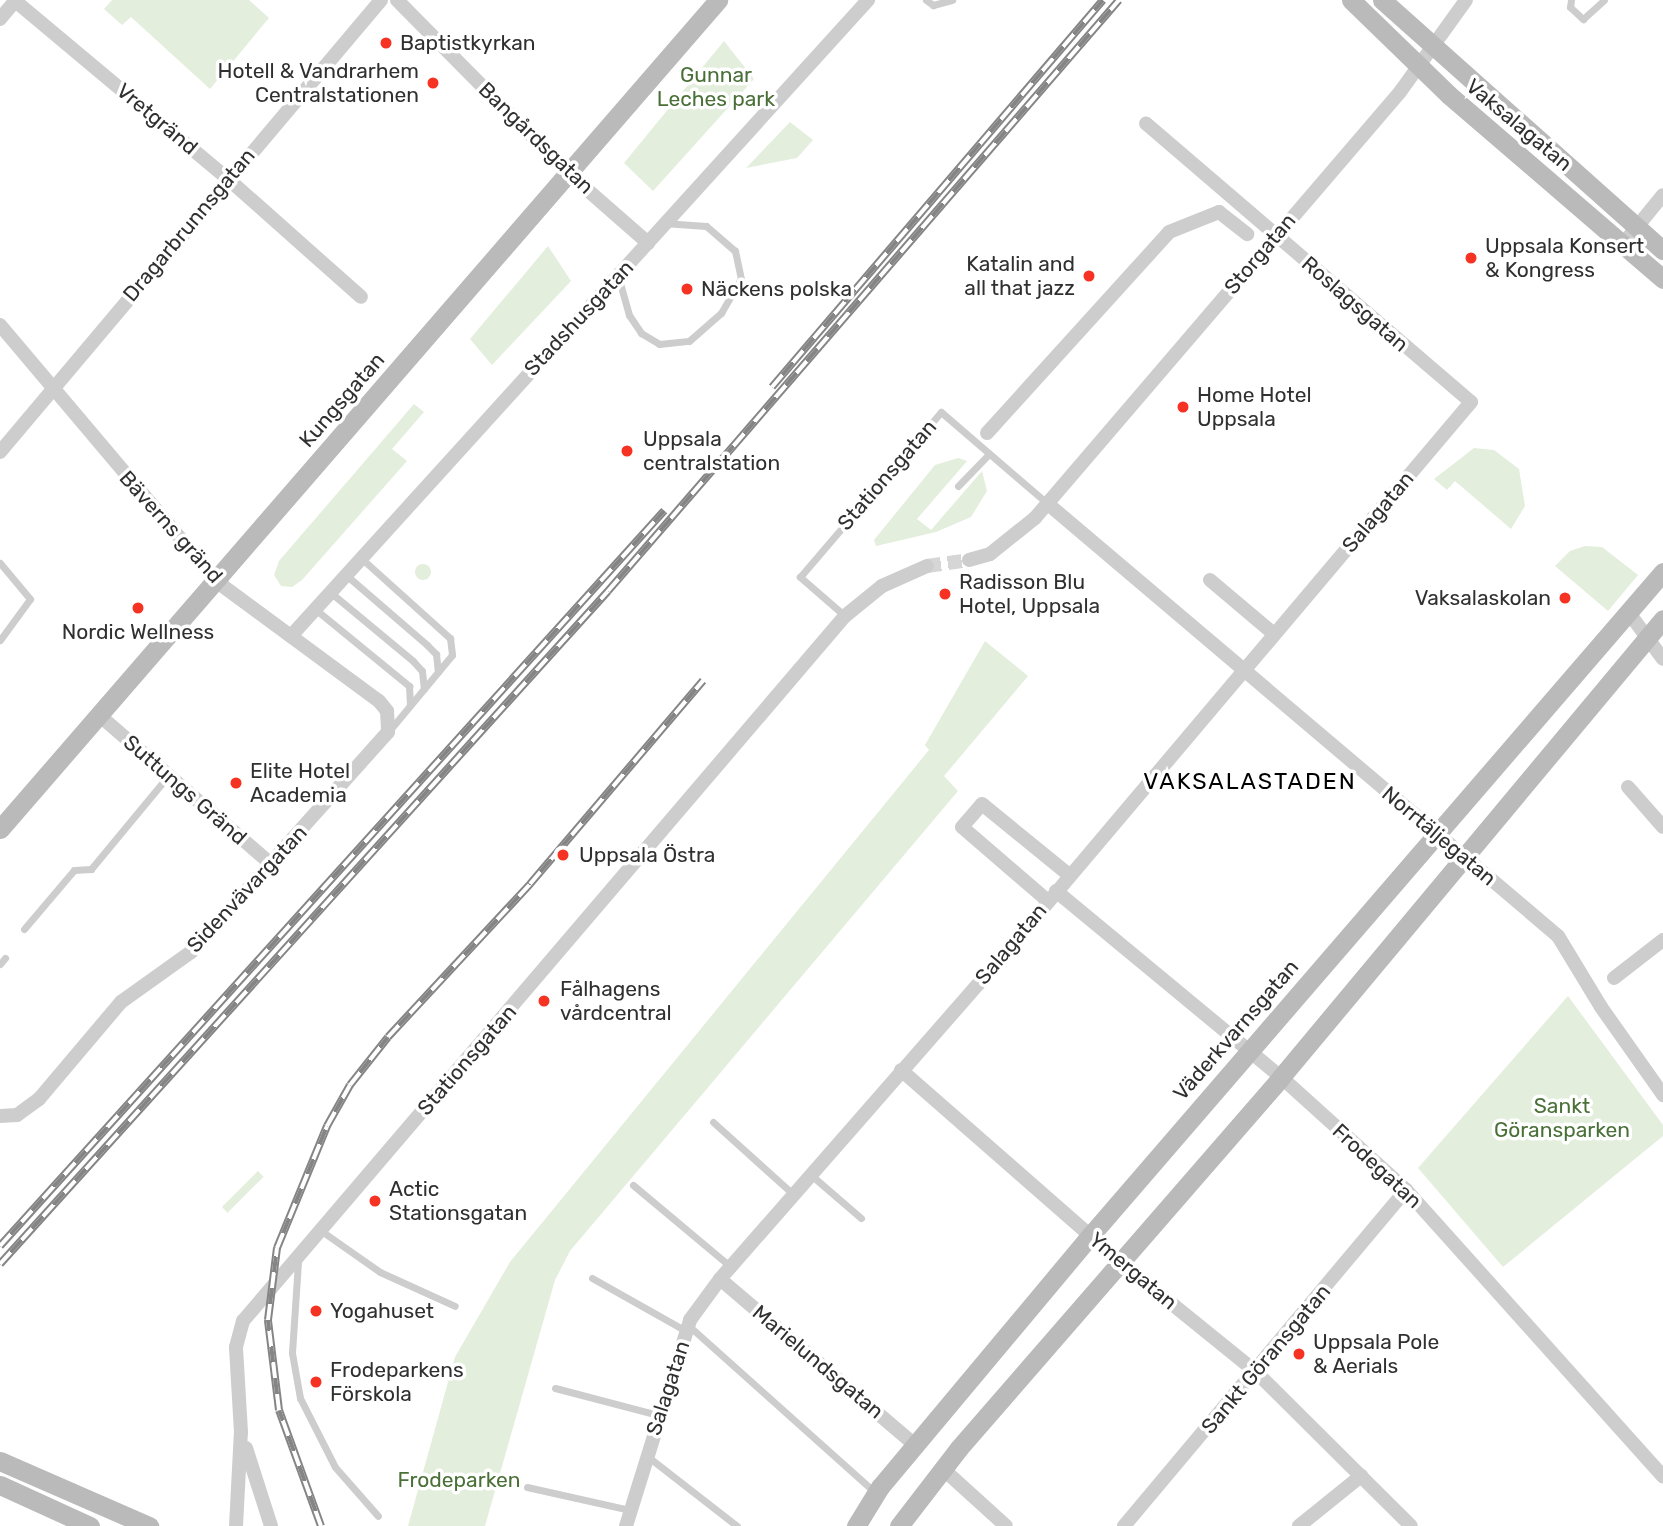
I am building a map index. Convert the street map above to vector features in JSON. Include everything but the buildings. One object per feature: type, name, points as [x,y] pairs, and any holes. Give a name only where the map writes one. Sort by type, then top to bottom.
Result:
[{"type":"main road","name":"Kungsgatan","points":[[0,828],[718,0]]},
{"type":"main road","name":"Vaksalagatan","points":[[1351,0],[1449,95],[1663,279]]},
{"type":"main road","name":"Vaksalagatan","points":[[1382,0],[1663,250]]},
{"type":"main road","name":"Väderkvarnsgatan","points":[[856,1526],[877,1493],[1090,1236],[1434,832],[1663,572]]},
{"type":"main road","points":[[899,1526],[943,1468],[1119,1261],[1281,1077],[1663,619]]},
{"type":"main road","points":[[0,1461],[149,1526]]},
{"type":"main road","points":[[0,1485],[90,1526]]},
{"type":"street","name":"Vretgränd","points":[[15,0],[227,178],[361,297]]},
{"type":"street","points":[[0,19],[15,0]]},
{"type":"street","name":"Dragarbrunnsgatan","points":[[0,452],[227,178],[381,0]]},
{"type":"street","name":"Bangårdsgatan","points":[[397,0],[567,173],[648,243]]},
{"type":"street","name":"Stadshusgatan","points":[[291,636],[867,0]]},
{"type":"street","name":"Storgatan","points":[[1048,504],[1420,65],[1431,45],[1466,0]]},
{"type":"street","name":"Roslagsgatan","points":[[1146,123],[1471,402]]},
{"type":"street","points":[[1623,244],[1663,195]]},
{"type":"street","points":[[988,433],[1169,232],[1219,212],[1247,234]]},
{"type":"street","name":"Bäverns gränd","points":[[0,325],[215,581],[379,701],[387,711],[388,733]]},
{"type":"street","name":"Salagatan","points":[[626,1526],[658,1415],[687,1329],[720,1279],[1052,896],[1471,402]]},
{"type":"street","points":[[969,560],[1006,544],[1048,504]]},
{"type":"street","name":"Norrtäljegatan","points":[[1048,504],[1558,936],[1601,1007],[1663,1095]]},
{"type":"street","name":"Stationsgatan","points":[[236,1526],[242,1432],[236,1373],[243,1321],[845,616],[882,586],[927,566]]},
{"type":"street","points":[[1210,580],[1275,634]]},
{"type":"street","points":[[1629,613],[1663,659]]},
{"type":"street","name":"Suttungs Gränd","points":[[99,715],[271,864]]},
{"type":"street","name":"Sidenvävargatan","points":[[3,1117],[38,1099],[121,1002],[191,952],[388,733]]},
{"type":"street","points":[[1628,788],[1663,827]]},
{"type":"street","name":"Frodegatan","points":[[1069,875],[982,804],[962,827],[1281,1077],[1406,1190],[1663,1476]]},
{"type":"street","points":[[1614,978],[1663,940]]},
{"type":"street","name":"Ymergatan","points":[[901,1070],[1119,1261],[1256,1372],[1412,1526]]},
{"type":"street","name":"Sankt Göransgatan","points":[[1124,1526],[1256,1372],[1406,1190]]},
{"type":"street","name":"Marielundsgatan","points":[[720,1279],[916,1446]]},
{"type":"street","name":"Stationsgatan","points":[[242,1432],[271,1526]]},
{"type":"street","points":[[943,1468],[1006,1526]]},
{"type":"street","points":[[1298,1526],[1361,1476]]},
{"type":"lane","points":[[926,0],[933,5],[952,0]]},
{"type":"lane","points":[[1571,0],[1570,7],[1583,19],[1604,0]]},
{"type":"lane","points":[[618,276],[629,315],[641,333],[659,344],[689,341],[721,313],[741,279],[734,251],[706,226],[667,223]]},
{"type":"lane","name":"Stationsgatan","points":[[845,616],[800,577],[941,412],[1048,504]]},
{"type":"lane","points":[[958,486],[989,454]]},
{"type":"lane","points":[[361,558],[450,638],[452,655],[388,733]]},
{"type":"lane","points":[[0,563],[30,599],[0,639]]},
{"type":"lane","points":[[346,575],[436,654],[438,672]]},
{"type":"lane","points":[[330,592],[422,671],[424,689]]},
{"type":"lane","points":[[315,609],[409,687],[410,706]]},
{"type":"lane","points":[[24,929],[74,870],[91,869],[169,775]]},
{"type":"lane","points":[[713,1122],[793,1194]]},
{"type":"lane","points":[[810,1175],[861,1218]]},
{"type":"lane","points":[[633,1185],[730,1266]]},
{"type":"lane","points":[[319,1230],[380,1272],[454,1306]]},
{"type":"lane","points":[[298,1254],[292,1353],[300,1398],[335,1467],[378,1516]]},
{"type":"lane","points":[[592,1278],[687,1329],[877,1493]]},
{"type":"lane","points":[[555,1388],[658,1415]]},
{"type":"lane","points":[[646,1456],[737,1526]]},
{"type":"lane","points":[[527,1487],[630,1510]]},
{"type":"green space","points":[[112,0],[249,0],[269,18],[210,89],[131,17],[122,25],[104,9]]},
{"type":"green space","name":"Gunnar Leches park","points":[[724,41],[754,79],[653,191],[624,163]]},
{"type":"green space","points":[[790,122],[813,140],[797,158],[746,168]]},
{"type":"green space","points":[[548,246],[571,281],[492,365],[470,339]]},
{"type":"green space","points":[[414,404],[424,412],[392,449],[407,461],[302,580],[292,587],[281,586],[274,575],[279,561]]},
{"type":"green space","points":[[1474,448],[1494,450],[1519,469],[1525,506],[1511,529],[1455,481],[1447,490],[1434,479]]},
{"type":"green space","points":[[958,458],[967,461],[917,519],[931,530],[982,471],[987,491],[971,517],[936,532],[876,546],[874,540],[935,465]]},
{"type":"green space","points":[[1585,546],[1602,547],[1638,575],[1608,611],[1555,566],[1570,551]]},
{"type":"green space","points":[[423,564],[429,566],[429,578],[423,580],[417,578],[415,572],[417,566]]},
{"type":"green space","name":"Frodeparken","points":[[985,641],[1028,676],[944,776],[958,791],[570,1251],[555,1280],[485,1526],[408,1526],[455,1357],[510,1262],[929,750],[925,745]]},
{"type":"green space","name":"Sankt Göransparken","points":[[1568,996],[1663,1125],[1663,1136],[1503,1267],[1418,1168]]},
{"type":"green space","points":[[258,1171],[264,1177],[228,1213],[222,1207]]},
{"type":"tunnel","points":[[927,566],[969,560]]},
{"type":"railway","points":[[772,387],[1103,0]]},
{"type":"railway","points":[[0,1264],[608,591],[1119,0]]},
{"type":"railway","points":[[0,1246],[664,511]]},
{"type":"railway","points":[[321,1526],[279,1410],[268,1320],[277,1248],[327,1126],[350,1085],[388,1037],[530,884],[703,681]]},
{"type":"place","name":"Baptistkyrkan","points":[[386,43]]},
{"type":"place","name":"Hotell & Vandrarhem Centralstationen","points":[[433,83]]},
{"type":"place","name":"Uppsala Konsert & Kongress","points":[[1471,258]]},
{"type":"place","name":"Katalin and all that jazz","points":[[1089,276]]},
{"type":"place","name":"Näckens polska","points":[[687,289]]},
{"type":"place","name":"Home Hotel Uppsala","points":[[1183,407]]},
{"type":"place","name":"Uppsala centralstation","points":[[627,451]]},
{"type":"place","name":"Radisson Blu Hotel, Uppsala","points":[[945,594]]},
{"type":"place","name":"Vaksalaskolan","points":[[1565,598]]},
{"type":"place","name":"Nordic Wellness","points":[[138,608]]},
{"type":"place","name":"Elite Hotel Academia","points":[[236,783]]},
{"type":"place","name":"Uppsala Östra","points":[[563,855]]},
{"type":"place","name":"Fålhagens vårdcentral","points":[[544,1001]]},
{"type":"place","name":"Actic Stationsgatan","points":[[375,1201]]},
{"type":"place","name":"Yogahuset","points":[[316,1311]]},
{"type":"place","name":"Uppsala Pole & Aerials","points":[[1299,1354]]},
{"type":"place","name":"Frodeparkens Förskola","points":[[316,1382]]},
{"type":"district","name":"VAKSALASTADEN","points":[[1250,781]]}]
